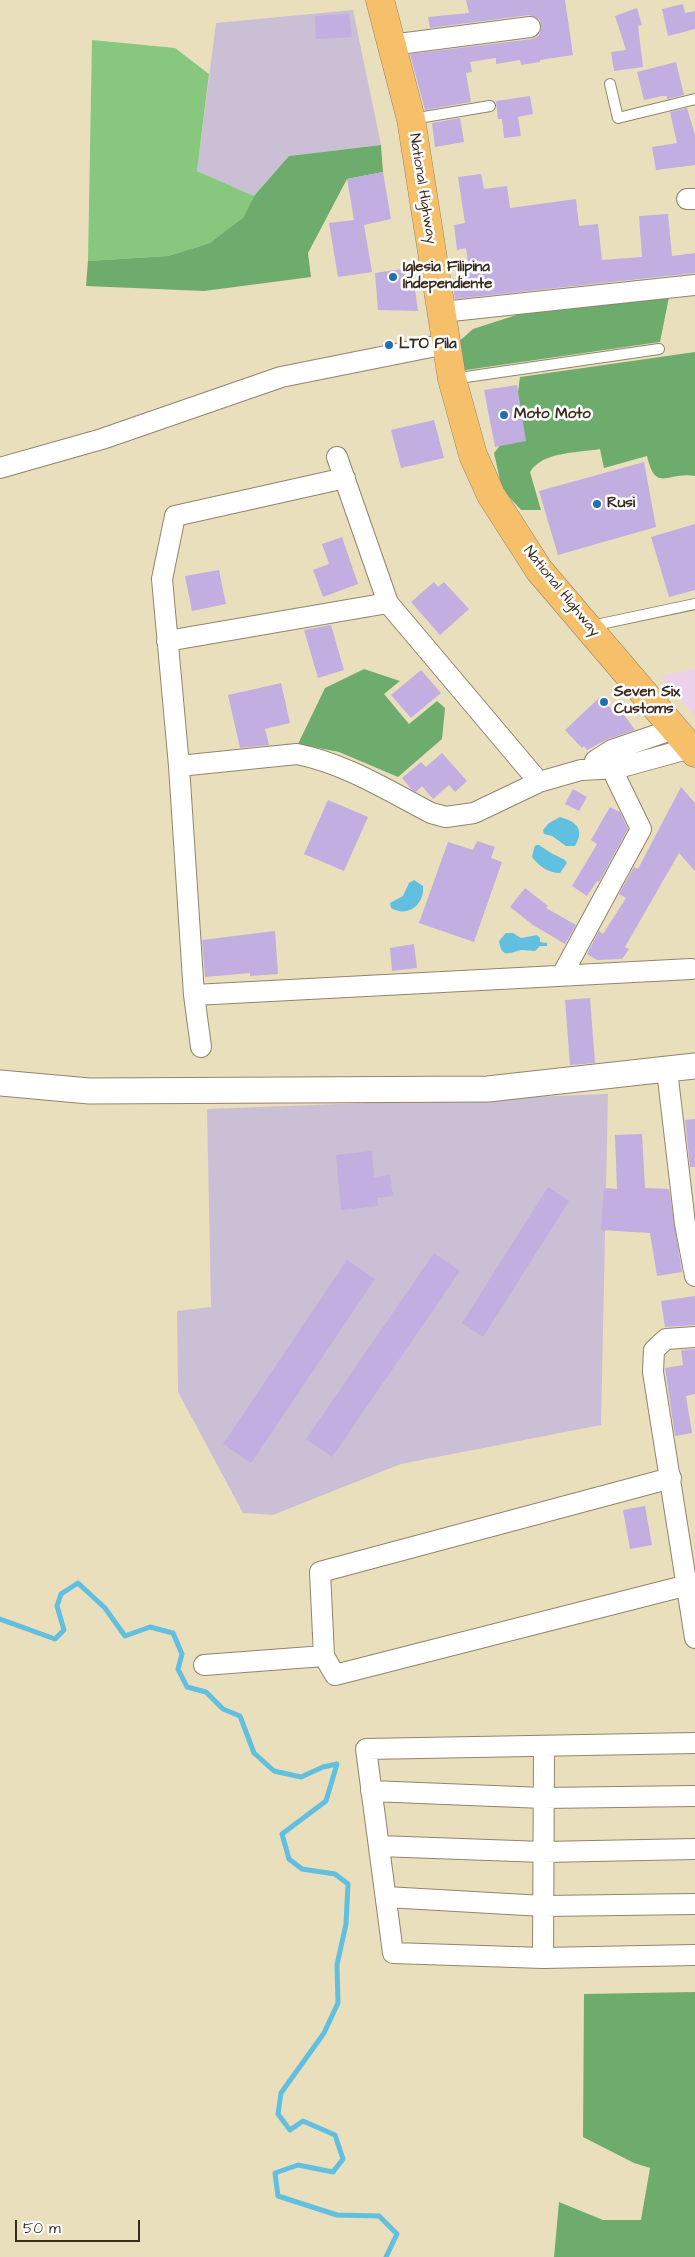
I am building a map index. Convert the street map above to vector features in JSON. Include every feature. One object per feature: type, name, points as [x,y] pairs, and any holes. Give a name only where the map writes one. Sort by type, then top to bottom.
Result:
[{"type":"main road","name":"National Highway","points":[[380,0],[411,119],[452,379],[473,455],[491,495],[539,570],[590,626],[686,743]]},
{"type":"street","points":[[391,45],[530,27]]},
{"type":"street","points":[[442,312],[695,285]]},
{"type":"street","points":[[0,468],[102,440],[282,377],[446,344]]},
{"type":"street","points":[[337,456],[388,603],[539,782]]},
{"type":"street","points":[[201,1047],[194,994],[178,766],[162,579],[175,516],[344,478]]},
{"type":"street","points":[[167,641],[388,603]]},
{"type":"street","points":[[178,766],[297,754],[316,758],[349,770],[431,813],[446,817],[474,813],[539,782],[607,762],[686,743]]},
{"type":"street","points":[[562,975],[641,829],[607,762]]},
{"type":"street","points":[[194,994],[692,970]]},
{"type":"street","points":[[0,1083],[89,1091],[488,1089],[695,1066]]},
{"type":"street","points":[[667,1070],[685,1224],[695,1276]]},
{"type":"street","points":[[695,1337],[666,1339],[654,1350],[653,1372],[695,1638]]},
{"type":"street","points":[[671,1478],[320,1572],[324,1656],[335,1675],[688,1585]]},
{"type":"street","points":[[204,1665],[324,1656]]},
{"type":"street","points":[[695,1743],[366,1750],[393,1953],[543,1958],[695,1955]]},
{"type":"street","points":[[543,1958],[544,1747]]},
{"type":"street","points":[[371,1791],[543,1798],[695,1796]]},
{"type":"street","points":[[379,1846],[544,1852],[695,1849]]},
{"type":"street","points":[[386,1897],[543,1906],[695,1904]]},
{"type":"lane","points":[[610,84],[618,118],[695,99]]},
{"type":"lane","points":[[411,119],[490,106]]},
{"type":"lane","points":[[452,379],[659,349]]},
{"type":"lane","points":[[590,626],[695,604]]},
{"type":"shaded area","points":[[353,10],[381,145],[289,156],[254,196],[197,171],[216,23]]},
{"type":"shaded area","points":[[695,669],[695,716],[661,676]]},
{"type":"shaded area","points":[[608,1094],[601,1425],[401,1464],[273,1515],[243,1513],[178,1392],[177,1311],[211,1307],[207,1109]]},
{"type":"green space","points":[[92,40],[175,48],[209,74],[197,171],[254,196],[245,217],[210,243],[168,256],[88,261]]},
{"type":"green space","points":[[381,145],[383,172],[347,179],[308,253],[311,277],[204,291],[86,286],[88,261],[168,256],[210,243],[244,217],[254,196],[289,156]]},
{"type":"green space","points":[[670,292],[660,342],[459,371],[456,344],[473,329],[529,311]]},
{"type":"green space","points":[[695,352],[695,476],[685,475],[659,478],[650,468],[647,456],[604,468],[600,449],[562,454],[543,460],[536,465],[530,472],[541,510],[521,510],[502,489],[494,453],[513,429],[520,377]]},
{"type":"green space","points":[[364,669],[400,681],[384,694],[409,724],[437,701],[445,708],[442,739],[398,777],[339,752],[298,744],[325,688]]},
{"type":"green space","points":[[695,1992],[695,2257],[554,2257],[559,2202],[603,2220],[641,2220],[650,2168],[634,2163],[583,2137],[584,1994]]},
{"type":"water","points":[[560,817],[571,821],[578,827],[579,835],[575,846],[566,846],[552,836],[544,834],[543,830],[549,823]]},
{"type":"water","points":[[536,845],[565,860],[567,863],[560,873],[541,866],[532,857]]},
{"type":"water","points":[[414,880],[423,886],[423,893],[418,904],[414,908],[403,911],[391,908],[390,903],[403,896],[409,883]]},
{"type":"water","points":[[506,933],[513,933],[521,938],[537,935],[540,938],[540,942],[547,943],[547,946],[540,946],[535,951],[522,950],[505,953],[500,947],[499,941]]},
{"type":"building","points":[[466,0],[565,0],[573,55],[521,65],[520,60],[496,64],[496,58],[470,62],[472,72],[466,73],[471,102],[425,110],[410,54],[532,39],[538,36],[541,31],[540,20],[529,15],[430,28],[428,17],[469,13]]},
{"type":"building","points":[[683,4],[685,13],[695,11],[695,29],[668,36],[662,9]]},
{"type":"building","points":[[637,8],[642,25],[638,26],[643,67],[614,71],[611,52],[626,50],[615,16]]},
{"type":"building","points":[[349,14],[352,37],[316,39],[315,16]]},
{"type":"building","points":[[676,62],[684,95],[667,99],[667,96],[662,96],[644,100],[637,72]]},
{"type":"building","points":[[530,96],[533,114],[518,117],[521,136],[504,138],[502,119],[498,119],[496,101]]},
{"type":"building","points":[[687,108],[695,135],[695,165],[656,170],[652,147],[677,143],[670,112]]},
{"type":"building","points":[[460,118],[464,142],[435,147],[432,123]]},
{"type":"building","points":[[383,172],[391,219],[364,225],[372,272],[338,277],[329,223],[354,220],[347,179]]},
{"type":"building","points":[[481,174],[484,189],[507,186],[510,208],[576,199],[579,226],[598,224],[602,260],[642,257],[639,216],[668,214],[672,256],[695,253],[695,273],[455,299],[452,279],[470,276],[466,248],[457,250],[454,225],[465,223],[458,177]]},
{"type":"building","points":[[409,268],[412,282],[414,282],[418,311],[378,310],[375,273]]},
{"type":"building","points":[[517,385],[526,441],[495,447],[484,390]]},
{"type":"building","points":[[434,420],[444,458],[401,468],[391,430]]},
{"type":"building","points":[[644,462],[656,527],[558,555],[539,491]]},
{"type":"building","points":[[695,524],[695,590],[669,597],[651,537]]},
{"type":"building","points":[[342,537],[358,584],[323,597],[313,570],[329,564],[322,544]]},
{"type":"building","points":[[219,570],[226,604],[192,611],[185,576]]},
{"type":"building","points":[[434,582],[438,587],[444,582],[469,609],[440,635],[411,602]]},
{"type":"building","points":[[331,625],[344,670],[318,678],[304,630]]},
{"type":"building","points":[[421,670],[441,693],[411,718],[391,695]]},
{"type":"building","points":[[281,683],[290,723],[265,729],[269,745],[240,748],[228,695]]},
{"type":"building","points":[[600,697],[617,715],[621,711],[635,730],[608,739],[587,750],[584,746],[582,748],[565,730]]},
{"type":"building","points":[[442,753],[467,781],[455,792],[449,785],[433,799],[422,786],[416,792],[412,790],[402,778],[421,762],[426,767]]},
{"type":"building","points":[[681,787],[695,803],[695,871],[679,853],[625,947],[629,949],[622,959],[597,960],[587,954],[599,931],[603,934],[626,898],[619,894],[634,867],[638,869]]},
{"type":"building","points":[[573,789],[587,797],[579,811],[565,804]]},
{"type":"building","points":[[328,800],[368,817],[344,871],[304,854]]},
{"type":"building","points":[[610,807],[620,812],[628,829],[599,882],[597,881],[587,896],[572,886],[597,844],[591,840]]},
{"type":"building","points":[[477,841],[495,847],[491,858],[502,862],[474,942],[419,923],[448,842],[473,850]]},
{"type":"building","points":[[525,888],[548,906],[546,908],[576,925],[565,944],[533,925],[510,907]]},
{"type":"building","points":[[275,931],[278,974],[250,976],[250,973],[205,977],[202,940]]},
{"type":"building","points":[[414,944],[417,968],[392,971],[390,948]]},
{"type":"building","points":[[590,998],[595,1063],[570,1065],[565,1000]]},
{"type":"building","points":[[695,1119],[695,1167],[690,1167],[685,1120]]},
{"type":"building","points":[[642,1134],[645,1188],[669,1189],[682,1272],[657,1276],[650,1233],[601,1230],[604,1188],[617,1189],[615,1135]]},
{"type":"building","points":[[372,1151],[374,1177],[390,1175],[393,1196],[377,1198],[378,1206],[341,1210],[336,1155]]},
{"type":"building","points":[[548,1187],[569,1201],[483,1337],[462,1323]]},
{"type":"building","points":[[434,1253],[460,1271],[332,1457],[306,1439]]},
{"type":"building","points":[[347,1260],[375,1279],[251,1463],[223,1444]]},
{"type":"building","points":[[695,1296],[695,1325],[665,1327],[661,1301]]},
{"type":"building","points":[[695,1349],[695,1394],[686,1396],[692,1433],[675,1436],[665,1368],[683,1365],[681,1350]]},
{"type":"building","points":[[645,1506],[652,1545],[630,1549],[623,1510]]},
{"type":"waterway","points":[[0,1619],[55,1639],[64,1630],[57,1606],[61,1594],[78,1583],[105,1608],[125,1636],[150,1627],[173,1633],[182,1654],[178,1669],[187,1687],[206,1692],[223,1709],[240,1716],[254,1753],[274,1771],[301,1777],[323,1767],[337,1764],[326,1801],[282,1834],[289,1859],[302,1869],[335,1874],[348,1884],[346,1924],[337,1965],[338,2003],[324,2033],[281,2093],[278,2114],[290,2130],[303,2121],[335,2135],[343,2159],[333,2172],[298,2165],[275,2173],[278,2196],[337,2215],[379,2216],[397,2234],[386,2257]]},
{"type":"place","name":"Iglesia Filipina Independiente","points":[[393,277]]},
{"type":"place","name":"LTO Pila","points":[[389,345]]},
{"type":"place","name":"Moto Moto","points":[[504,415]]},
{"type":"place","name":"Rusi","points":[[597,504]]},
{"type":"place","name":"Seven Six Customs","points":[[604,702]]}]
